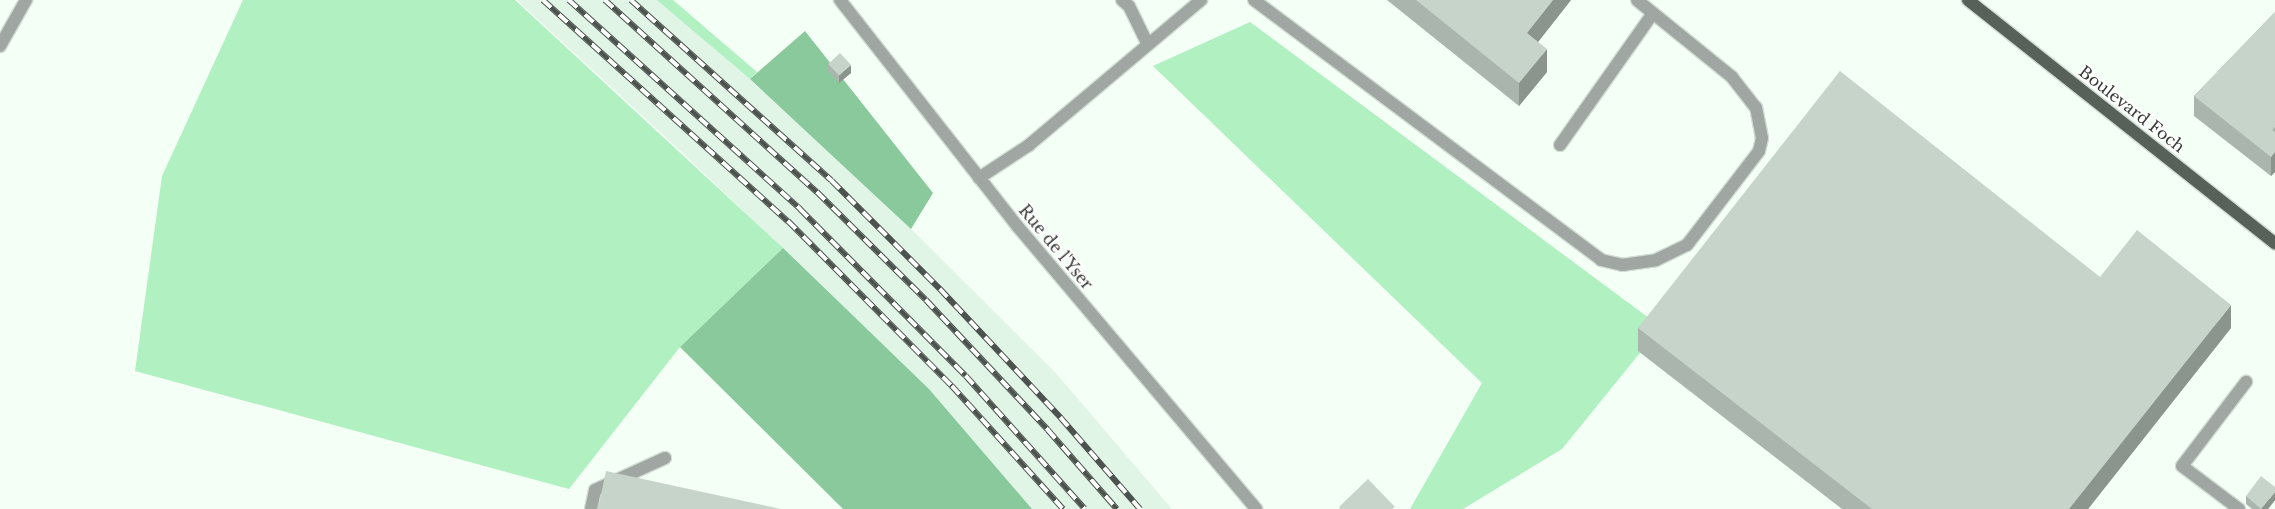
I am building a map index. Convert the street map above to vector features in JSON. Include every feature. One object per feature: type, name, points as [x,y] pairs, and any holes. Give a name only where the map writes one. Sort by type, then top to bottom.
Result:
[{"type":"main road","name":"Boulevard Foch","points":[[1968,0],[2275,243]]},
{"type":"street","points":[[0,46],[26,0]]},
{"type":"street","name":"Rue de l'Yser","points":[[840,0],[979,178],[1256,509]]},
{"type":"street","points":[[1122,0],[1129,6],[1148,45]]},
{"type":"street","points":[[979,178],[1029,145],[1201,0]]},
{"type":"street","points":[[1254,0],[1601,260],[1622,265],[1656,260],[1687,244],[1758,151],[1762,138],[1756,108],[1732,77],[1637,0]]},
{"type":"street","points":[[1560,145],[1653,13]]},
{"type":"street","points":[[2239,509],[2182,466],[2246,382]]},
{"type":"street","points":[[590,509],[595,490],[665,458]]},
{"type":"shaded area","points":[[517,0],[661,0],[853,171],[1054,371],[1172,509],[1032,509],[929,389],[684,154]]},
{"type":"green space","points":[[243,0],[515,0],[783,248],[680,347],[569,489],[135,371],[162,176]]},
{"type":"green space","points":[[657,0],[673,0],[757,72],[750,79]]},
{"type":"green space","points":[[1250,22],[1661,327],[1562,449],[1463,509],[1410,509],[1482,383],[1153,66]]},
{"type":"green space","points":[[805,31],[933,193],[911,229],[750,79]]},
{"type":"green space","points":[[783,248],[929,389],[1032,509],[843,509],[680,347]]},
{"type":"building","points":[[1416,0],[1553,0],[1527,33],[1547,49],[1519,83]]},
{"type":"building","points":[[2275,12],[2275,127],[2272,130],[2275,132],[2275,152],[2271,157],[2194,96]]},
{"type":"building","points":[[840,53],[851,65],[839,76],[828,64]]},
{"type":"building","points":[[1840,71],[2100,277],[2137,230],[2231,305],[2069,509],[1872,509],[1638,328]]},
{"type":"building","points":[[606,471],[781,509],[598,509]]},
{"type":"building","points":[[2261,476],[2275,487],[2275,492],[2261,509],[2246,496]]},
{"type":"building","points":[[1368,479],[1395,507],[1392,509],[1340,509],[1339,507]]},
{"type":"railway","points":[[543,0],[788,221],[952,386],[1063,509]]},
{"type":"railway","points":[[569,0],[800,209],[966,376],[1085,509]]},
{"type":"railway","points":[[605,0],[817,192],[926,300],[1048,430],[1117,509]]},
{"type":"railway","points":[[631,0],[832,181],[940,289],[1061,418],[1140,509]]}]
